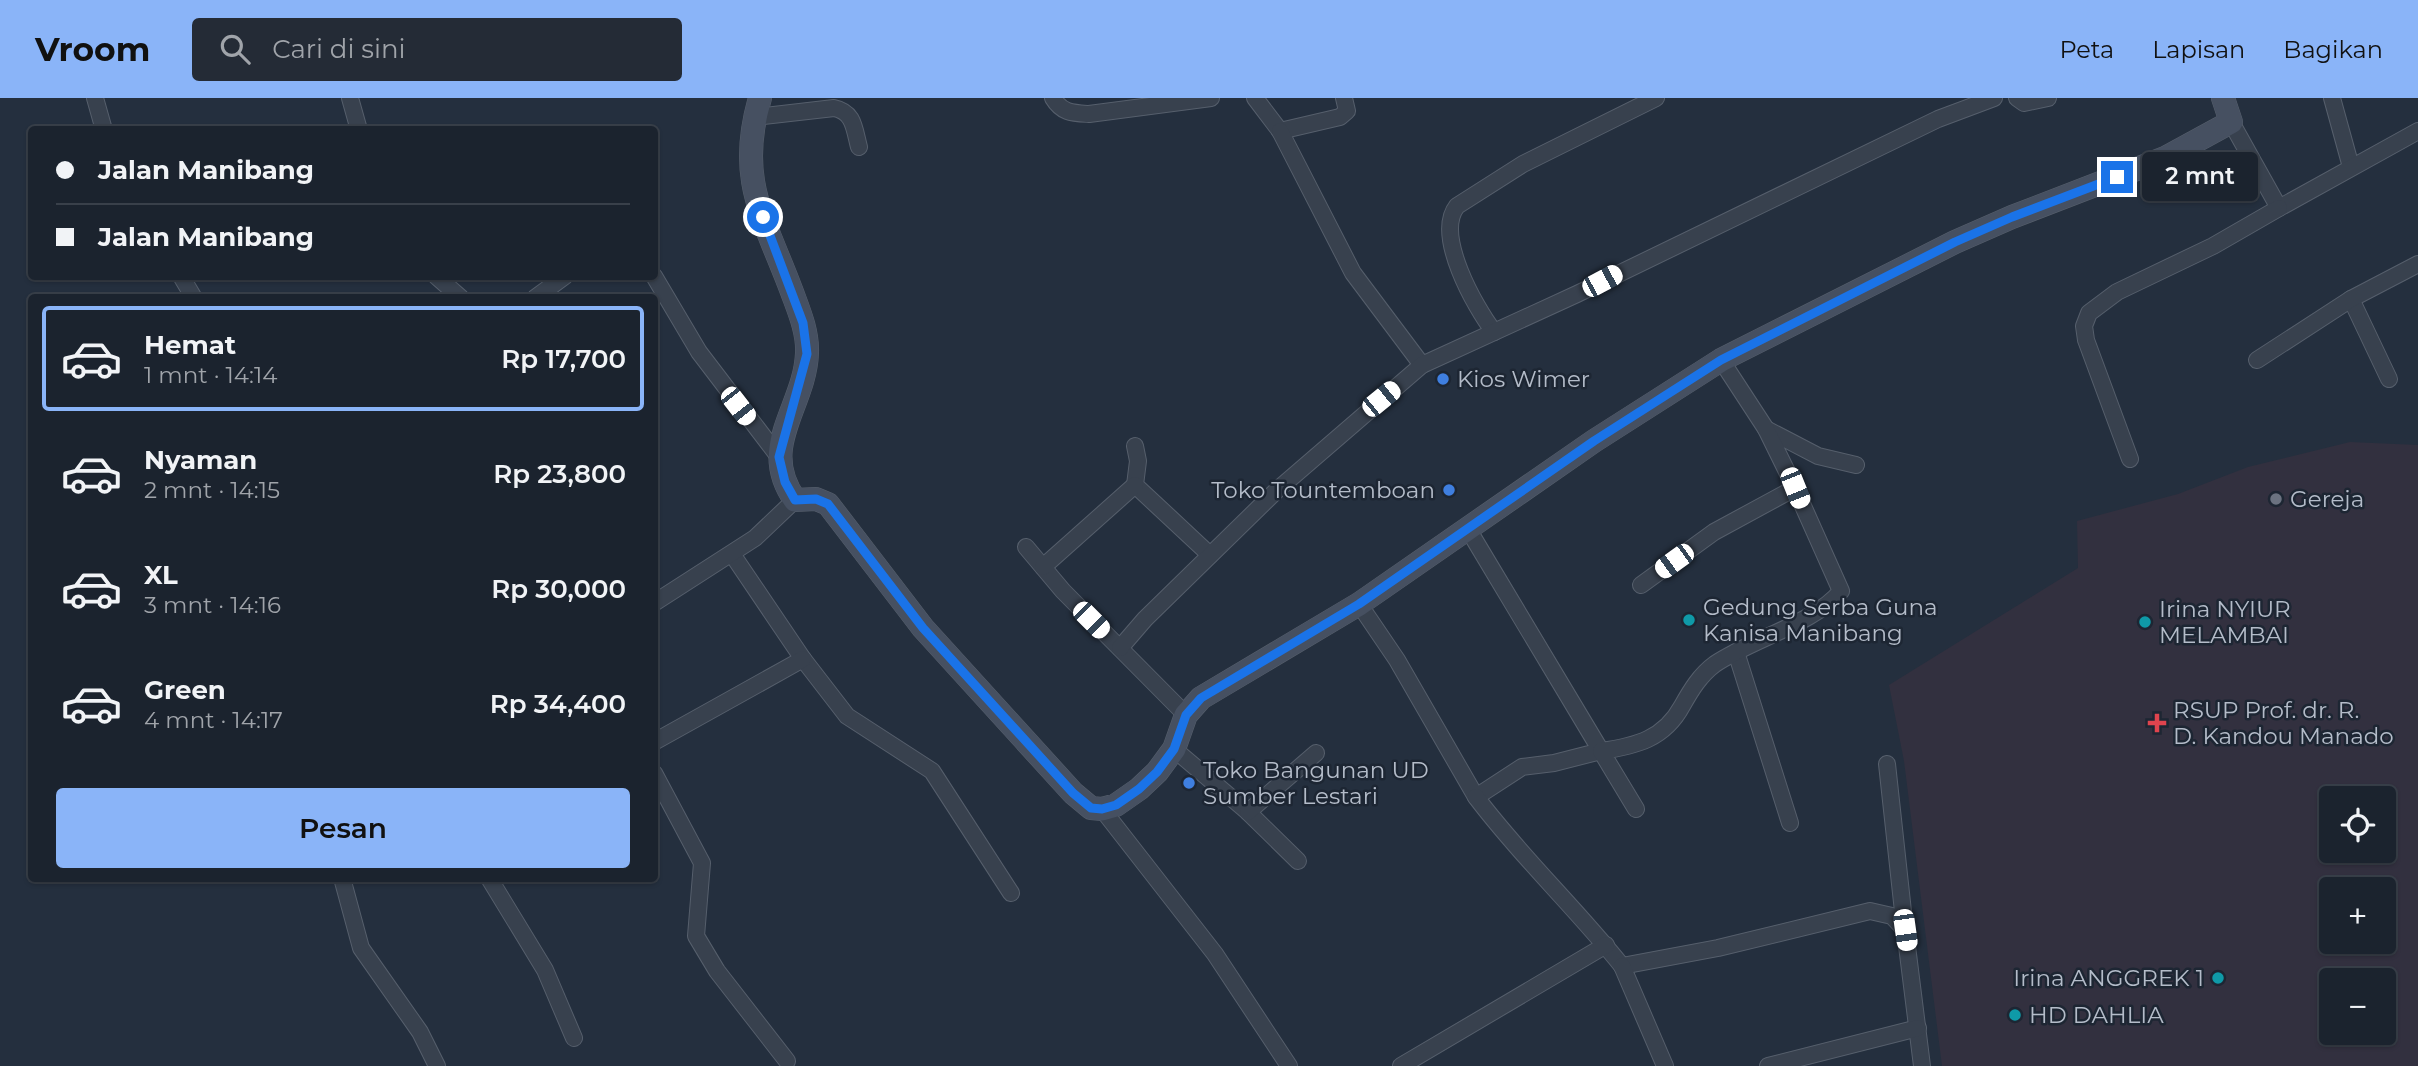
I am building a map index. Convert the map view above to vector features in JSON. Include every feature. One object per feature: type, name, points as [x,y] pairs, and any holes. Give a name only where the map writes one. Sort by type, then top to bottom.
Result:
[{"type":"street","points":[[95,98],[103,126]]},
{"type":"street","points":[[350,98],[358,126]]},
{"type":"street","points":[[1053,98],[1059,108],[1069,113],[1089,114],[1211,98]]},
{"type":"street","points":[[1255,98],[1280,131],[1353,273],[1422,365]]},
{"type":"street","points":[[1280,131],[1340,117],[1347,111],[1344,98]]},
{"type":"street","points":[[1494,332],[1473,300],[1464,278],[1449,229],[1450,215],[1457,206],[1523,164],[1656,98]]},
{"type":"street","points":[[1120,648],[1144,619],[1276,491],[1422,365],[1938,118],[1994,98]]},
{"type":"street","points":[[2017,98],[2025,103],[2048,98]]},
{"type":"street","points":[[2224,98],[2231,122],[2279,208]]},
{"type":"street","points":[[2332,98],[2351,167]]},
{"type":"street","points":[[779,457],[807,354],[803,323],[755,198],[750,152],[758,107],[844,110],[851,116],[859,146]]},
{"type":"street","points":[[658,600],[755,538],[795,500],[816,499],[828,504],[923,628],[1073,793],[1091,808],[1102,809],[1116,805],[1157,772],[1174,749],[1186,715],[1201,698],[1359,604],[1594,441],[1721,360],[1955,242],[2165,158],[2231,122]]},
{"type":"street","points":[[2130,458],[2086,340],[2084,326],[2089,313],[2117,292],[2213,246],[2418,131]]},
{"type":"street","points":[[2257,360],[2351,299],[2418,264]]},
{"type":"street","points":[[441,280],[456,294]]},
{"type":"street","points":[[541,294],[560,280]]},
{"type":"street","points":[[656,280],[699,352],[779,457],[785,482],[795,500]]},
{"type":"street","points":[[2351,299],[2389,379]]},
{"type":"street","points":[[1476,797],[1522,767],[1634,746],[1661,732],[1680,711],[1704,673],[1736,652],[1823,608],[1841,591],[1766,429],[1721,360]]},
{"type":"street","points":[[1766,429],[1818,456],[1856,465]]},
{"type":"street","points":[[1043,567],[1135,485],[1138,473],[1135,446]]},
{"type":"street","points":[[1135,485],[1210,555]]},
{"type":"street","points":[[1641,585],[1714,532],[1795,488]]},
{"type":"street","points":[[1468,529],[1636,809]]},
{"type":"street","points":[[1026,547],[1186,715]]},
{"type":"street","points":[[732,554],[803,659],[852,721],[927,766],[1011,893]]},
{"type":"street","points":[[1359,604],[1397,660],[1476,797],[1521,855],[1606,945],[1622,966],[1665,1066]]},
{"type":"street","points":[[1736,652],[1790,823]]},
{"type":"street","points":[[658,740],[803,659]]},
{"type":"street","points":[[1174,749],[1248,812],[1298,862]]},
{"type":"street","points":[[1248,812],[1316,753]]},
{"type":"street","points":[[1887,764],[1922,1066]]},
{"type":"street","points":[[658,780],[702,863],[696,936],[712,965],[787,1061]]},
{"type":"street","points":[[1102,809],[1215,954],[1289,1066]]},
{"type":"street","points":[[343,882],[361,948],[420,1032],[437,1066]]},
{"type":"street","points":[[491,882],[545,970],[574,1038]]},
{"type":"street","points":[[1622,966],[1718,948],[1870,911],[1892,916],[1905,930]]},
{"type":"street","points":[[1401,1066],[1606,945]]},
{"type":"street","points":[[1768,1066],[1918,1028]]},
{"type":"shaded area","name":"RSUP Prof. dr. R. D. Kandou Manado","points":[[2350,442],[2418,445],[2418,1066],[1942,1066],[1904,761],[1889,685],[2078,568],[2077,521],[2178,494],[2248,467]]},
{"type":"place","name":"Kios Wimer","points":[[1443,379]]},
{"type":"place","name":"Toko Tountemboan","points":[[1449,490]]},
{"type":"place","name":"Gereja","points":[[2276,499]]},
{"type":"place","name":"Gedung Serba Guna Kanisa Manibang","points":[[1689,620]]},
{"type":"place","name":"Irina NYIUR MELAMBAI","points":[[2145,622]]},
{"type":"place","name":"RSUP Prof. dr. R. D. Kandou Manado","points":[[2157,723]]},
{"type":"place","name":"Toko Bangunan UD Sumber Lestari","points":[[1189,783]]},
{"type":"place","name":"Irina ANGGREK 1","points":[[2218,978]]},
{"type":"place","name":"HD DAHLIA","points":[[2015,1015]]},
{"type":"route","points":[[763,217],[803,323],[807,354],[779,457],[789,492],[795,500],[816,499],[828,504],[842,518],[923,628],[1073,793],[1091,808],[1102,809],[1116,805],[1157,772],[1174,749],[1186,715],[1201,698],[1359,604],[1594,441],[1721,360],[1955,242],[2117,177]]}]
